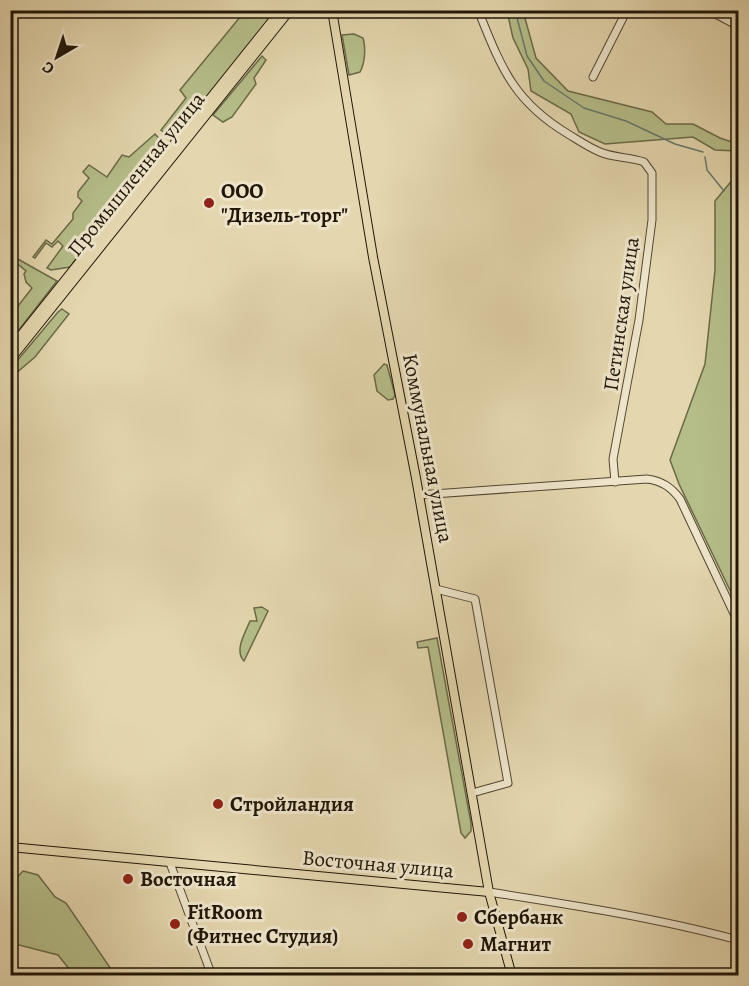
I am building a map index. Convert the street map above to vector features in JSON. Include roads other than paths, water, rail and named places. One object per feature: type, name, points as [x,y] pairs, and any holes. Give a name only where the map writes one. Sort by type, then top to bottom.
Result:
[{"type":"main road","name":"Промышленная улица","points":[[10,360],[66,285],[203,113],[280,10]]},
{"type":"main road","name":"Промышленная улица","points":[[203,113],[290,10]]},
{"type":"main road","name":"Коммунальная улица","points":[[332,10],[373,257],[419,495],[489,892],[512,975]]},
{"type":"main road","name":"Промышленная улица","points":[[10,349],[66,285]]},
{"type":"main road","name":"Восточная улица","points":[[10,847],[489,892]]},
{"type":"street","name":"Петинская улица","points":[[478,10],[505,73],[535,111],[548,122],[602,153],[644,162],[652,173],[652,220],[640,309],[614,459],[615,482]]},
{"type":"street","points":[[593,77],[627,10]]},
{"type":"street","points":[[708,10],[738,26]]},
{"type":"street","points":[[419,495],[647,479],[657,481],[675,492],[738,622]]},
{"type":"street","points":[[435,589],[475,599],[508,783],[472,793]]},
{"type":"street","points":[[170,863],[212,975]]},
{"type":"street","name":"Восточная улица","points":[[489,892],[571,905],[709,932],[738,940]]},
{"type":"waterway","points":[[515,10],[527,56],[544,81],[584,108],[626,121],[675,144],[703,152]]},
{"type":"waterway","points":[[705,157],[707,170],[724,191]]},
{"type":"place","name":"ООО \"Дизель-торг\"","points":[[209,203]]},
{"type":"place","name":"Стройландия","points":[[218,804]]},
{"type":"place","name":"Восточная","points":[[128,879]]},
{"type":"place","name":"Сбербанк","points":[[462,917]]},
{"type":"place","name":"FitRoom (Фитнес Студия)","points":[[175,924]]},
{"type":"place","name":"Магнит","points":[[468,944]]}]
